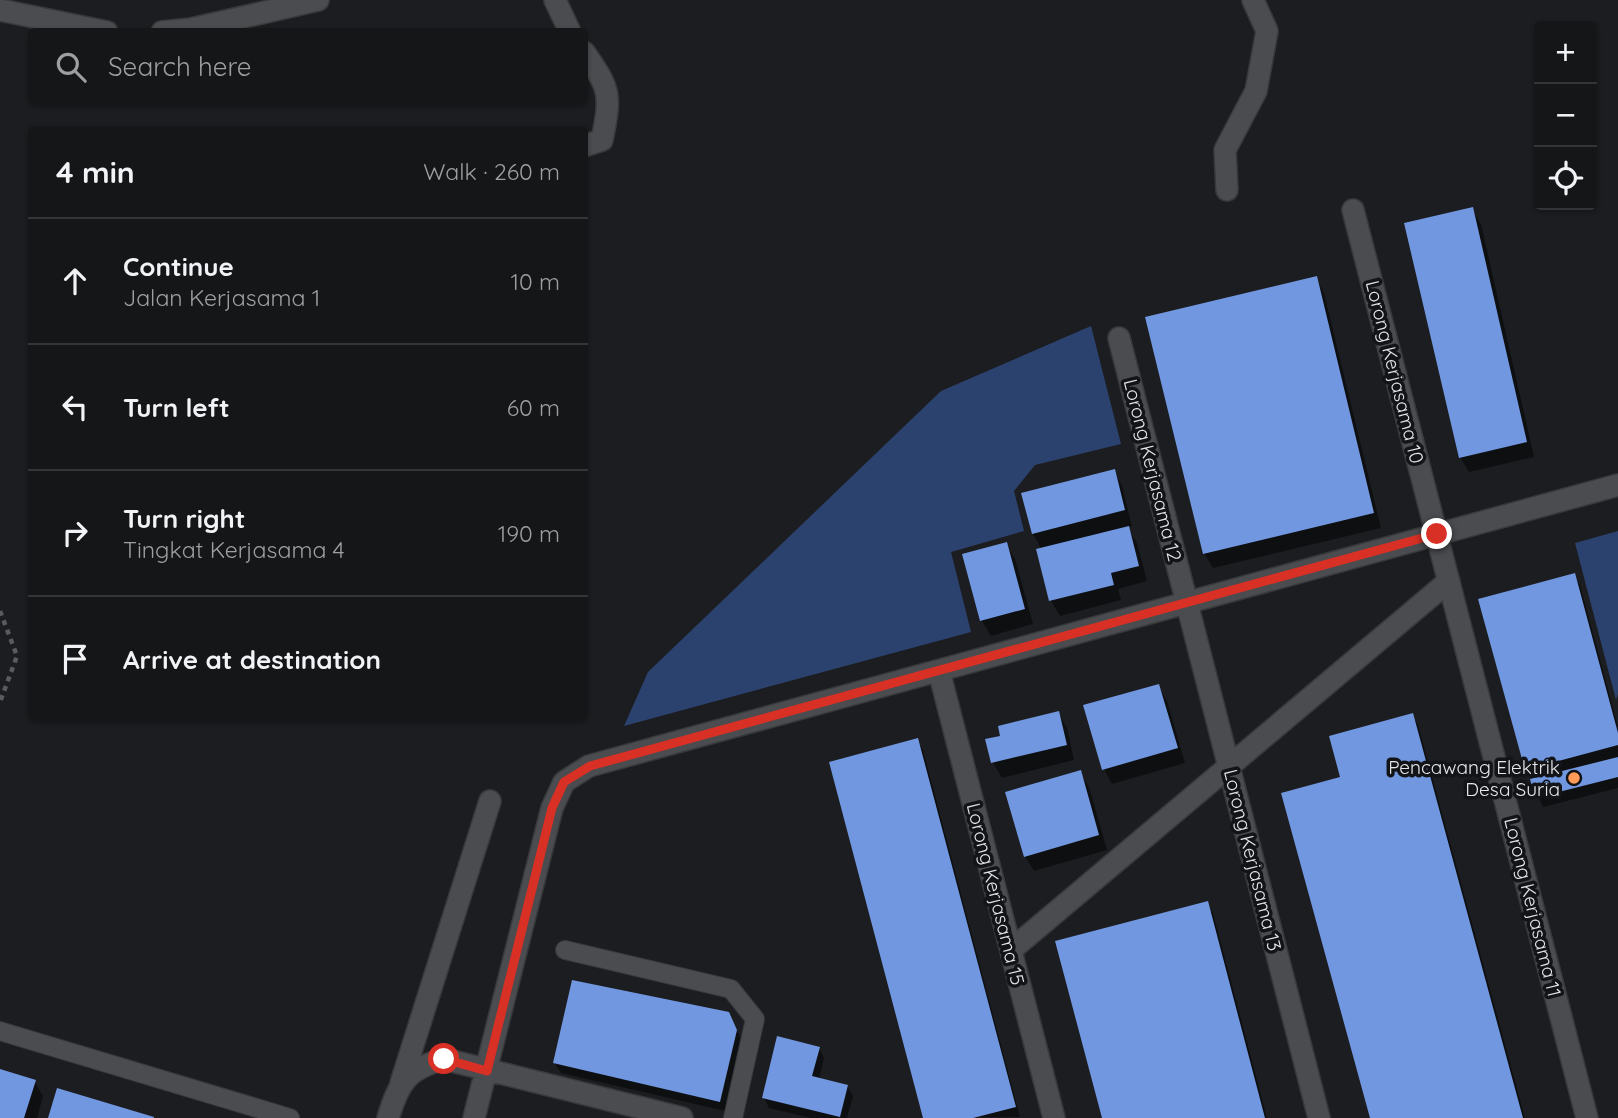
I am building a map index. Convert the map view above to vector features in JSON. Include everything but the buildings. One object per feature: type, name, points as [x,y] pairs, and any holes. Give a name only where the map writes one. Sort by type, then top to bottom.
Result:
[{"type":"street","points":[[195,28],[318,0]]},
{"type":"street","points":[[555,0],[568,28]]},
{"type":"street","points":[[1227,190],[1225,150],[1256,90],[1267,31],[1254,0]]},
{"type":"street","points":[[0,10],[88,28]]},
{"type":"street","points":[[588,58],[604,80],[609,102],[602,139],[588,144]]},
{"type":"street","name":"Lorong Kerjasama 10","points":[[1353,210],[1437,534]]},
{"type":"street","name":"Lorong Kerjasama 12","points":[[1119,338],[1187,603]]},
{"type":"street","points":[[474,1118],[552,808],[564,782],[590,766],[1618,485]]},
{"type":"street","name":"Lorong Kerjasama 11","points":[[1437,534],[1587,1118]]},
{"type":"street","points":[[1011,950],[1230,769],[1449,581]]},
{"type":"street","name":"Lorong Kerjasama 13","points":[[1187,603],[1319,1118]]},
{"type":"street","name":"Lorong Kerjasama 15","points":[[939,671],[1054,1118]]},
{"type":"street","points":[[388,1118],[490,801]]},
{"type":"street","points":[[400,1087],[407,1075],[423,1065],[444,1059],[682,1118]]},
{"type":"lane","points":[[565,950],[732,989],[755,1019],[733,1118]]},
{"type":"lane","points":[[0,1031],[290,1118]]},
{"type":"path","points":[[0,611],[17,656],[0,702]]},
{"type":"shaded area","points":[[1091,326],[1121,444],[1035,465],[1014,491],[1024,531],[951,552],[971,632],[624,726],[648,672],[941,391]]},
{"type":"shaded area","points":[[1618,531],[1618,694],[1616,700],[1575,543]]},
{"type":"place","name":"Pencawang Elektrik Desa Suria","points":[[1574,778]]},
{"type":"route","points":[[444,1059],[487,1071],[552,808],[564,782],[590,766],[1437,534]]}]
